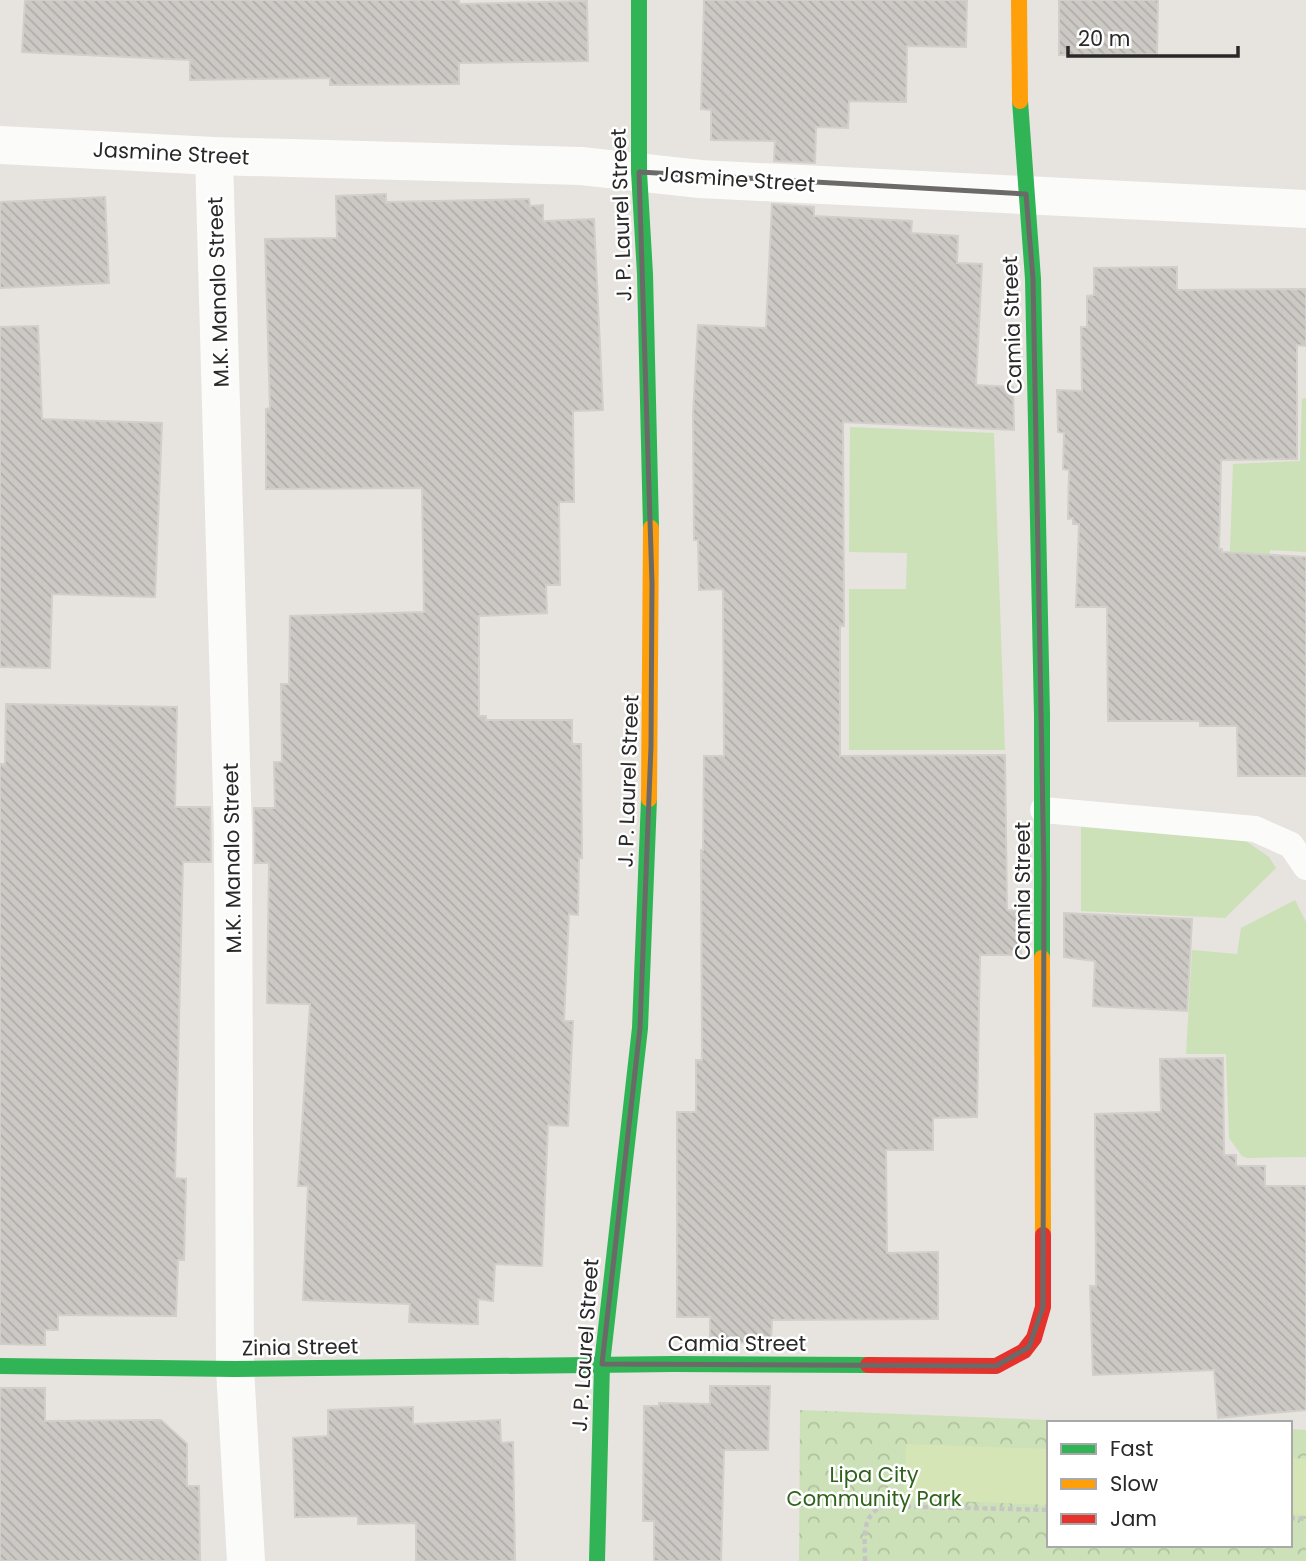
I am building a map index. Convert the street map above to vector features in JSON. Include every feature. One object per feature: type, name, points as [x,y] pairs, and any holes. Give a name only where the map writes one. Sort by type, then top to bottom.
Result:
[{"type":"street","name":"J. P. Laurel Street","points":[[597,1561],[601,1364],[640,1028],[651,746],[652,583],[645,274],[639,172],[639,0]]},
{"type":"street","name":"Camia Street","points":[[601,1364],[996,1366],[1016,1358],[1029,1347],[1039,1328],[1043,1307],[1043,810],[1033,290],[1020,103],[1019,0]]},
{"type":"street","name":"Jasmine Street","points":[[0,145],[214,156],[568,166],[700,179],[1306,209]]},
{"type":"street","name":"M.K. Manalo Street","points":[[214,156],[233,833],[234,1369],[246,1561]]},
{"type":"street","name":"Zinia Street","points":[[0,1366],[234,1369],[601,1364]]},
{"type":"lane","points":[[1043,810],[1255,829],[1291,845],[1306,867]]},
{"type":"path","points":[[864,1561],[868,1517],[877,1508],[1047,1510]]},
{"type":"highlighted area","points":[[639,172],[1026,194],[1033,279],[1044,875],[1043,1307],[1029,1347],[996,1366],[602,1364],[640,1028],[651,746],[652,583]]},
{"type":"green space","points":[[1306,398],[1306,552],[1270,550],[1263,665],[1226,665],[1233,464],[1300,461],[1302,399]]},
{"type":"green space","points":[[850,427],[994,433],[1005,750],[849,750],[849,589],[906,589],[907,553],[849,552]]},
{"type":"green space","points":[[1081,827],[1246,841],[1269,857],[1276,868],[1225,918],[1081,911]]},
{"type":"green space","points":[[1295,900],[1306,922],[1306,1157],[1247,1158],[1242,1156],[1229,1138],[1226,1054],[1186,1054],[1192,950],[1237,954],[1241,928]]},
{"type":"green space","name":"Lipa City Community Park","points":[[800,1410],[1074,1421],[1047,1421],[1047,1547],[1292,1547],[1292,1429],[1306,1430],[1306,1561],[799,1561]]},
{"type":"green space","points":[[906,1444],[1047,1449],[1047,1505],[904,1499]]},
{"type":"green space","points":[[1292,1458],[1306,1459],[1306,1515],[1292,1514]]},
{"type":"building","points":[[25,0],[459,0],[459,4],[587,1],[588,61],[459,63],[459,84],[330,85],[330,78],[190,80],[190,60],[22,52]]},
{"type":"building","points":[[704,0],[967,0],[966,47],[907,46],[906,102],[849,101],[848,128],[816,127],[815,163],[774,161],[775,141],[711,140],[711,110],[701,109]]},
{"type":"building","points":[[1059,0],[1158,0],[1157,54],[1059,55]]},
{"type":"building","points":[[386,194],[386,202],[529,199],[530,206],[543,205],[543,221],[594,219],[603,410],[573,411],[574,502],[559,502],[560,585],[546,585],[547,613],[479,616],[479,716],[486,716],[486,720],[572,720],[572,744],[581,744],[582,858],[579,858],[578,915],[569,914],[564,1021],[573,1021],[568,1126],[548,1125],[542,1266],[495,1264],[493,1301],[478,1299],[478,1324],[409,1322],[410,1304],[303,1300],[308,1186],[298,1186],[310,1004],[267,1003],[269,863],[255,863],[254,808],[275,808],[274,762],[282,762],[281,684],[289,684],[290,616],[424,612],[422,488],[266,489],[266,409],[270,408],[265,239],[337,238],[336,196]]},
{"type":"building","points":[[105,197],[109,283],[0,288],[0,202]]},
{"type":"building","points":[[772,204],[814,207],[814,216],[912,221],[911,233],[958,236],[957,263],[982,264],[976,385],[1013,387],[1014,430],[843,422],[844,626],[840,626],[840,756],[1005,755],[1007,910],[1020,911],[1021,955],[980,955],[977,1117],[933,1118],[933,1150],[886,1150],[887,1253],[938,1252],[938,1319],[772,1320],[771,1343],[710,1342],[710,1317],[677,1317],[677,1112],[696,1112],[696,1060],[702,1060],[701,850],[704,756],[724,756],[723,589],[699,590],[698,540],[694,540],[693,414],[698,325],[766,328]]},
{"type":"building","points":[[1177,267],[1177,290],[1306,289],[1306,346],[1297,345],[1297,459],[1221,460],[1219,549],[1222,549],[1222,552],[1306,557],[1306,776],[1238,776],[1237,726],[1200,726],[1200,721],[1108,721],[1107,607],[1076,607],[1079,524],[1073,524],[1073,518],[1068,519],[1069,470],[1063,469],[1064,433],[1058,432],[1057,390],[1082,391],[1081,327],[1087,327],[1087,296],[1094,295],[1094,268]]},
{"type":"building","points":[[38,326],[42,419],[162,423],[155,597],[52,594],[50,668],[0,667],[0,327]]},
{"type":"building","points":[[6,704],[177,707],[175,807],[210,807],[211,862],[183,862],[175,1178],[186,1179],[184,1260],[178,1260],[176,1316],[58,1315],[58,1330],[45,1330],[45,1345],[0,1344],[0,764],[5,764]]},
{"type":"building","points":[[1064,913],[1192,919],[1187,1011],[1093,1006],[1095,961],[1064,957]]},
{"type":"building","points":[[1223,1058],[1224,1155],[1236,1155],[1236,1166],[1265,1166],[1265,1186],[1306,1186],[1306,1410],[1218,1418],[1214,1370],[1093,1375],[1090,1286],[1096,1286],[1095,1114],[1161,1112],[1160,1059]]},
{"type":"building","points":[[710,1386],[770,1386],[768,1450],[724,1450],[721,1561],[654,1561],[654,1521],[643,1521],[644,1406],[659,1406],[659,1403],[710,1404]]},
{"type":"building","points":[[0,1388],[45,1388],[45,1421],[161,1420],[187,1444],[187,1486],[199,1486],[200,1561],[0,1561]]},
{"type":"building","points":[[413,1407],[413,1424],[500,1420],[501,1443],[513,1442],[515,1561],[416,1561],[416,1523],[358,1524],[358,1516],[295,1517],[293,1438],[328,1436],[328,1410]]},
{"type":"traffic: fast","points":[[639,0],[639,172],[645,274],[651,528]]},
{"type":"traffic: fast","points":[[1020,101],[1033,279],[1042,715],[1042,958]]},
{"type":"traffic: fast","points":[[597,1561],[602,1364],[640,1028],[649,799]]},
{"type":"traffic: fast","points":[[0,1366],[235,1369],[673,1364],[868,1365]]},
{"type":"traffic: slow","points":[[1019,0],[1020,101]]},
{"type":"traffic: slow","points":[[649,799],[651,528]]},
{"type":"traffic: slow","points":[[1042,958],[1043,1235]]},
{"type":"traffic: jam","points":[[868,1365],[996,1366],[1024,1351],[1034,1338],[1043,1307],[1043,1235]]}]
